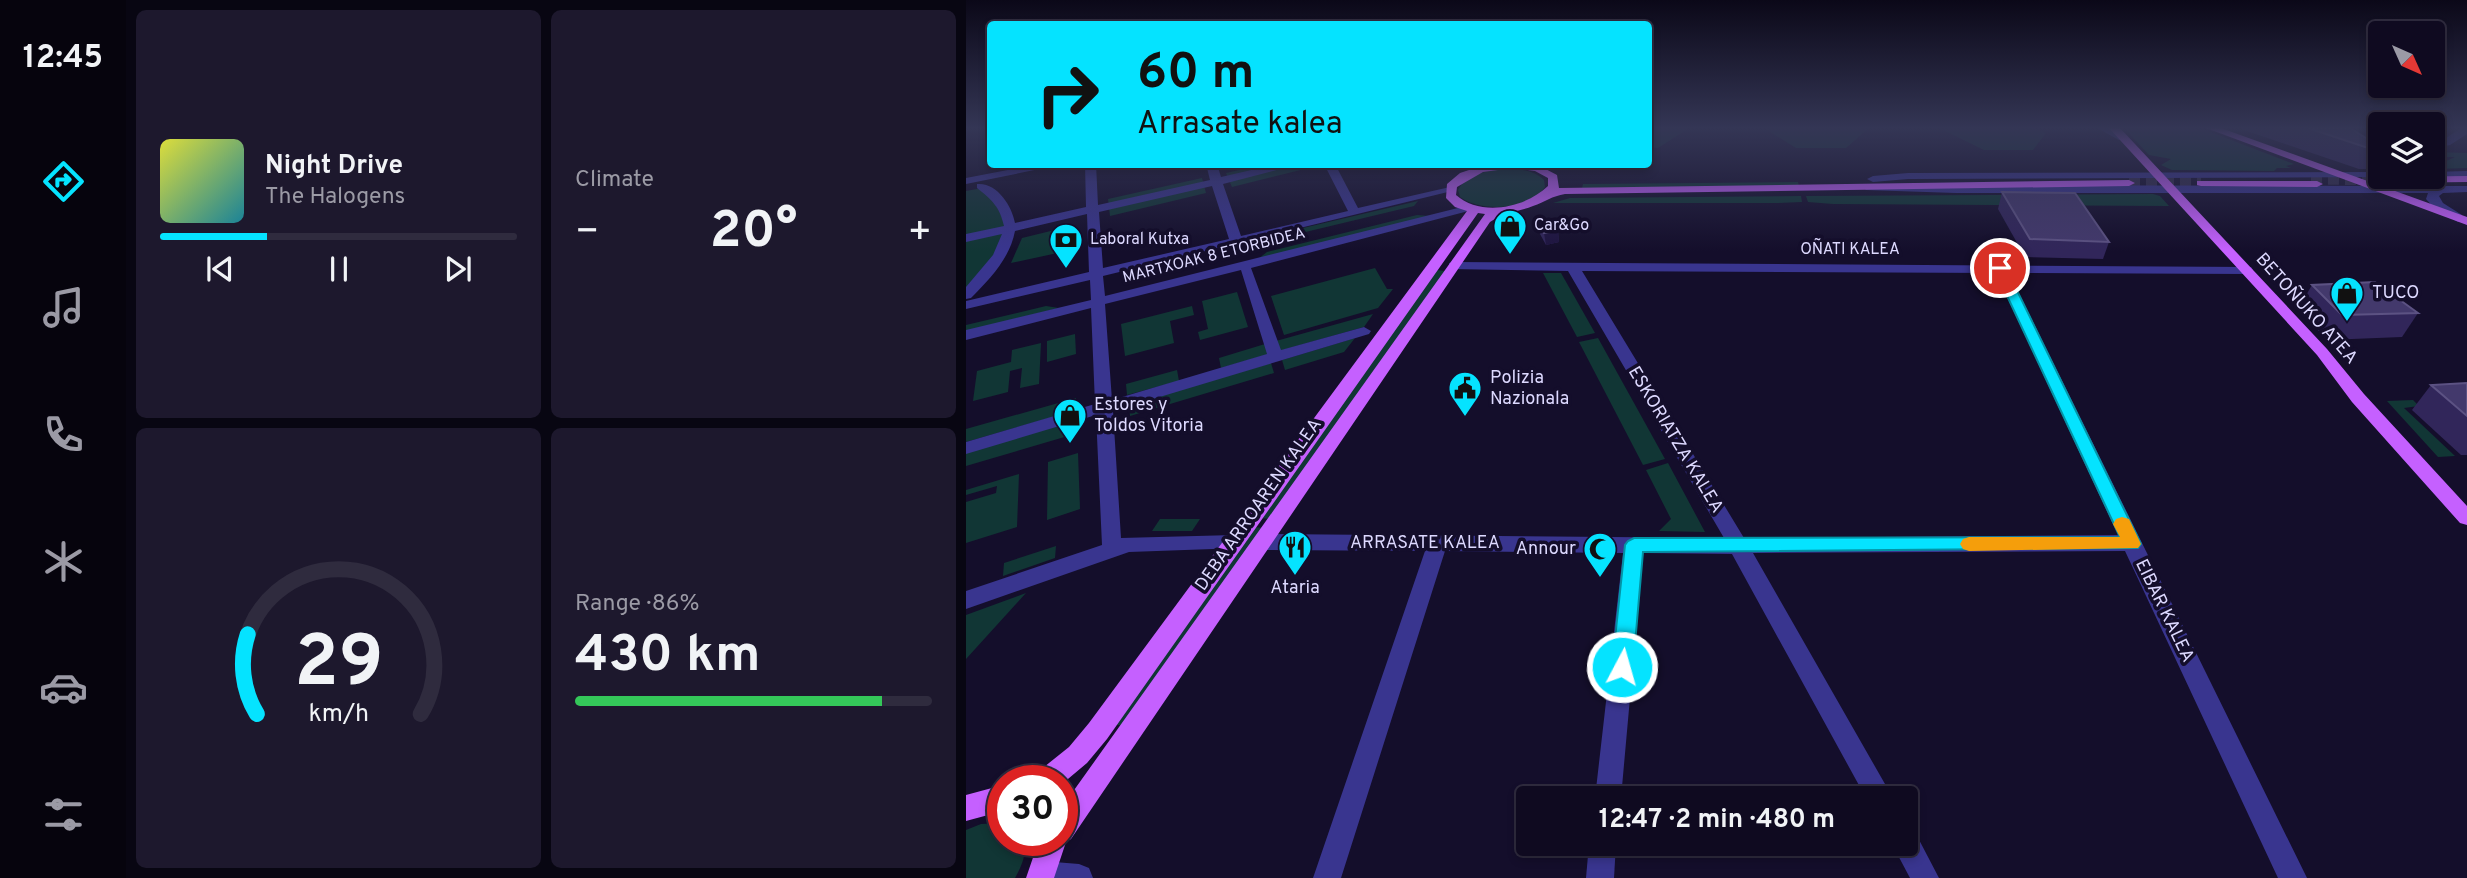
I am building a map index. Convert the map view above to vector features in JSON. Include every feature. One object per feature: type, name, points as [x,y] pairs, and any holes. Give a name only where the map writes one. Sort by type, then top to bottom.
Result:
[{"type":"main road","points":[[1458,169],[1466,174]]},
{"type":"main road","points":[[1477,169],[1455,182],[1450,190],[1454,201],[1473,209],[1499,210],[1533,203],[1552,187]]},
{"type":"main road","points":[[1537,169],[1545,171],[1552,187],[1563,191],[1871,183],[2129,181]]},
{"type":"main road","name":"BETOÑUKO ATEA","points":[[2151,169],[2246,270],[2467,518]]},
{"type":"main road","points":[[2323,169],[2340,175],[2368,179]]},
{"type":"main road","points":[[2200,181],[2314,182]]},
{"type":"main road","points":[[2445,182],[2467,182]]},
{"type":"main road","points":[[2400,189],[2463,219]]},
{"type":"main road","name":"DEBA ARROAREN KALEA","points":[[1066,765],[1098,731],[1473,209]]},
{"type":"main road","name":"DEBA ARROAREN KALEA","points":[[1078,807],[1486,219],[1499,210]]},
{"type":"main road","points":[[966,808],[987,801]]},
{"type":"main road","name":"DEBA ARROAREN KALEA","points":[[1041,876],[1049,856]]},
{"type":"street","points":[[966,181],[1032,169]]},
{"type":"street","points":[[1090,169],[1112,548]]},
{"type":"street","points":[[1213,169],[1236,241]]},
{"type":"street","points":[[966,238],[1275,169]]},
{"type":"street","points":[[1332,169],[1356,213]]},
{"type":"street","points":[[1871,183],[1908,176],[2340,175]]},
{"type":"street","points":[[2445,178],[2467,182]]},
{"type":"street","points":[[1871,183],[1956,190],[2368,182]]},
{"type":"street","points":[[2445,188],[2467,182]]},
{"type":"street","points":[[966,295],[995,264],[1010,229],[1006,208],[992,192],[981,186]]},
{"type":"street","points":[[2441,189],[2432,194],[2432,199],[2463,219]]},
{"type":"street","name":"MARTXOAK 8 ETORBIDEA","points":[[966,335],[1236,241],[1450,190]]},
{"type":"street","name":"MARTXOAK 8 ETORBIDEA","points":[[966,305],[1096,288],[1430,206]]},
{"type":"street","name":"MARTXOAK 8 ETORBIDEA","points":[[966,317],[1473,209]]},
{"type":"street","name":"OÑATI KALEA","points":[[1454,266],[2246,270]]},
{"type":"street","name":"ESKORIATZA KALEA","points":[[1573,266],[1580,282],[1738,545],[1873,786]]},
{"type":"street","name":"EIBAR KALEA","points":[[2000,268],[2293,878]]},
{"type":"street","points":[[1247,271],[1276,357]]},
{"type":"street","points":[[966,448],[1364,331]]},
{"type":"street","name":"ARRASATE KALEA","points":[[1263,542],[1634,545],[2132,544]]},
{"type":"street","points":[[966,600],[1128,544],[1234,543]]},
{"type":"street","points":[[1327,878],[1438,543]]},
{"type":"street","points":[[1609,786],[1634,545]]},
{"type":"street","points":[[1600,878],[1603,856]]},
{"type":"street","points":[[1913,856],[1925,878]]},
{"type":"street","points":[[1041,876],[1079,878]]},
{"type":"green space","points":[[1244,169],[1305,169],[1232,187],[1226,173]]},
{"type":"green space","points":[[1503,169],[1535,174],[1544,180],[1545,187],[1528,201],[1505,207],[1480,205],[1460,197],[1458,190],[1466,180],[1484,172]]},
{"type":"green space","points":[[2170,169],[2276,169],[2274,171]]},
{"type":"green space","points":[[1202,178],[1206,193],[1110,216],[1108,199]]},
{"type":"green space","points":[[1798,182],[1799,186],[1582,188],[1583,184]]},
{"type":"green space","points":[[982,188],[989,192],[1007,226],[966,235],[966,191]]},
{"type":"green space","points":[[1801,196],[1802,202],[1777,203],[1553,203],[1570,198]]},
{"type":"green space","points":[[1806,196],[2160,196],[2169,206],[1833,204],[1808,202]]},
{"type":"green space","points":[[1418,201],[1414,206],[1234,249],[1222,247]]},
{"type":"green space","points":[[1417,215],[1431,216],[1258,259],[1267,252]]},
{"type":"green space","points":[[1067,227],[1067,251],[1011,263],[1022,238]]},
{"type":"green space","points":[[1008,232],[1004,243],[966,293],[966,240]]},
{"type":"green space","points":[[1375,268],[1387,289],[1393,289],[1378,308],[1284,335],[1271,296]]},
{"type":"green space","points":[[1437,270],[1445,271],[1271,519],[1259,518]]},
{"type":"green space","points":[[1543,273],[1561,273],[1595,333],[1577,337]]},
{"type":"green space","points":[[1237,292],[1248,327],[1200,340],[1198,332],[1208,329],[1202,301]]},
{"type":"green space","points":[[1046,306],[1059,308],[966,331],[966,325]]},
{"type":"green space","points":[[1192,306],[1194,315],[1170,321],[1174,343],[1125,356],[1121,324]]},
{"type":"green space","points":[[1373,314],[1364,327],[1279,351],[1276,341]]},
{"type":"green space","points":[[1075,334],[1076,354],[1047,362],[1047,341]]},
{"type":"green space","points":[[1355,338],[1344,352],[1285,370],[1282,360]]},
{"type":"green space","points":[[1598,338],[1665,459],[1643,465],[1579,342]]},
{"type":"green space","points":[[1041,343],[1039,384],[1020,388],[1022,368],[1010,371],[1008,392],[973,401],[977,371],[1011,362],[1012,350]]},
{"type":"green space","points":[[1265,344],[1269,354],[1221,368],[1219,358]]},
{"type":"green space","points":[[1271,363],[1274,373],[1130,416],[1129,405]]},
{"type":"green space","points":[[1177,370],[1179,381],[1127,395],[1126,384]]},
{"type":"green space","points":[[1076,398],[1077,410],[966,442],[966,429]]},
{"type":"green space","points":[[2413,400],[2419,406],[2404,408],[2455,456],[2438,457],[2387,401]]},
{"type":"green space","points":[[1077,420],[1078,433],[966,466],[966,453]]},
{"type":"green space","points":[[1078,453],[1080,509],[1047,520],[1048,462]]},
{"type":"green space","points":[[1668,463],[1705,532],[1659,531],[1671,519],[1646,470]]},
{"type":"green space","points":[[1019,474],[1017,527],[966,543],[966,502],[996,493],[997,486],[966,495],[966,490]]},
{"type":"green space","points":[[1160,519],[1200,519],[1192,531],[1152,531]]},
{"type":"green space","points":[[1252,527],[1265,528],[1126,726],[1110,724]]},
{"type":"green space","points":[[1056,546],[1055,558],[1003,576],[1004,563]]},
{"type":"green space","points":[[1026,593],[966,659],[966,615]]},
{"type":"green space","points":[[987,824],[987,856],[1024,856],[1015,878],[966,878],[966,830]]},
{"type":"building","points":[[2002,192],[2075,193],[2109,242],[2030,239]]},
{"type":"building","points":[[1552,220],[1558,231],[1544,233],[1538,222]]},
{"type":"building","points":[[2375,282],[2418,313],[2342,315],[2312,285]]},
{"type":"building","points":[[2467,383],[2467,416],[2431,385]]},
{"type":"tunnel","points":[[2311,179],[2368,180]]},
{"type":"tunnel","points":[[2129,183],[2201,183]]},
{"type":"slow traffic","points":[[1969,544],[2132,544],[2122,524]]},
{"type":"place","name":"Car&Go","points":[[1510,256]]},
{"type":"place","name":"Laboral Kutxa","points":[[1066,270]]},
{"type":"place","name":"TUCO","points":[[2347,323]]},
{"type":"place","name":"Polizia Nazionala","points":[[1465,418]]},
{"type":"place","name":"Estores y Toldos Vitoria","points":[[1070,445]]},
{"type":"place","name":"Ataria","points":[[1295,577]]},
{"type":"place","name":"Annour","points":[[1600,579]]},
{"type":"route","points":[[1622,667],[1634,545],[2132,544],[2000,268]]}]
